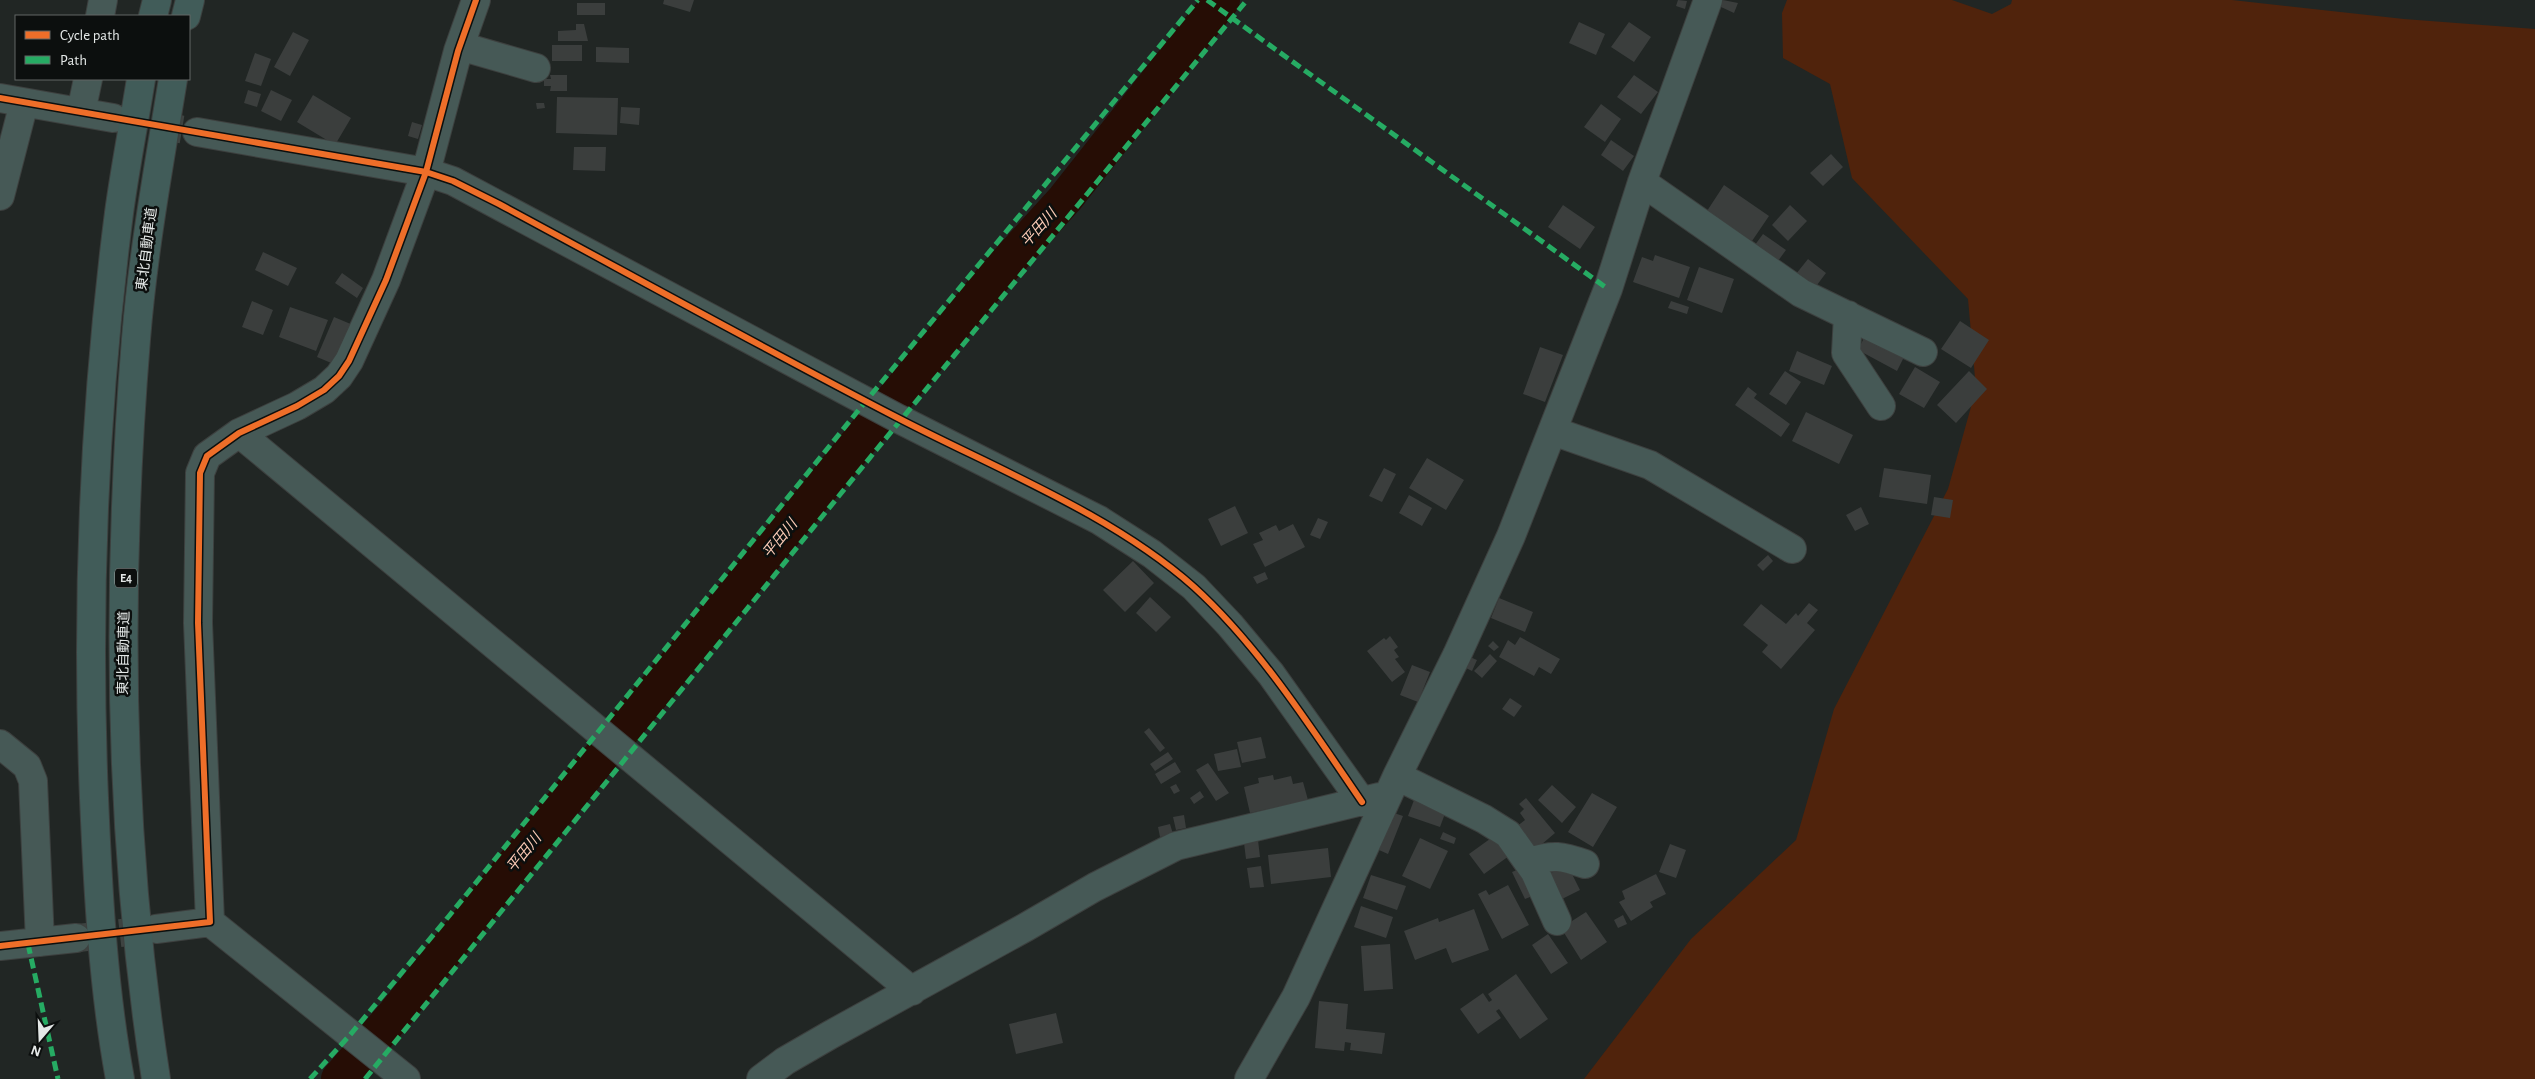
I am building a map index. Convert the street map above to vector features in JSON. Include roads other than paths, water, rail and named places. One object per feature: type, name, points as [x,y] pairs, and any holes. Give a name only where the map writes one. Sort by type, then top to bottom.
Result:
[{"type":"highway","points":[[153,15],[157,0]]},
{"type":"highway","points":[[186,15],[190,0]]},
{"type":"highway","points":[[120,1079],[98,894],[90,694],[92,534],[104,345],[119,212],[141,80]]},
{"type":"highway","name":"東北自動車道","points":[[156,1079],[133,894],[124,685],[127,493],[136,337],[154,196],[173,80]]},
{"type":"street","points":[[100,15],[103,0]]},
{"type":"street","points":[[210,922],[198,623],[200,473],[207,456],[239,433],[297,406],[324,390],[339,376],[372,314],[426,172],[460,46],[476,0]]},
{"type":"street","points":[[1249,1079],[1296,997],[1393,784],[1457,655],[1511,536],[1608,289],[1642,182],[1708,0]]},
{"type":"street","points":[[460,46],[536,68]]},
{"type":"street","points":[[81,112],[88,80]]},
{"type":"street","points":[[0,196],[12,101],[113,118]]},
{"type":"street","points":[[197,132],[426,172],[453,181],[899,419],[1099,520],[1152,554],[1194,587],[1230,625],[1271,674],[1362,802]]},
{"type":"street","points":[[1642,182],[1801,293],[1923,352]]},
{"type":"street","points":[[1848,315],[1846,353],[1880,406]]},
{"type":"street","points":[[1553,431],[1650,465],[1792,550]]},
{"type":"street","points":[[239,433],[912,991]]},
{"type":"street","points":[[0,744],[27,766],[33,781],[40,942]]},
{"type":"street","points":[[762,1079],[785,1061],[1095,886],[1176,846],[1362,802],[1393,784]]},
{"type":"street","points":[[1393,784],[1484,819],[1508,834],[1529,862],[1557,921]]},
{"type":"street","points":[[1529,862],[1544,856],[1555,856],[1585,864]]},
{"type":"street","points":[[156,929],[210,922],[406,1079]]},
{"type":"street","points":[[0,946],[76,938]]},
{"type":"waterway","name":"平田川","points":[[339,1079],[397,1012],[585,776],[995,276],[1065,199],[1222,0]]},
{"type":"tunnel","points":[[113,118],[197,132]]},
{"type":"tunnel","points":[[78,938],[156,929]]}]
